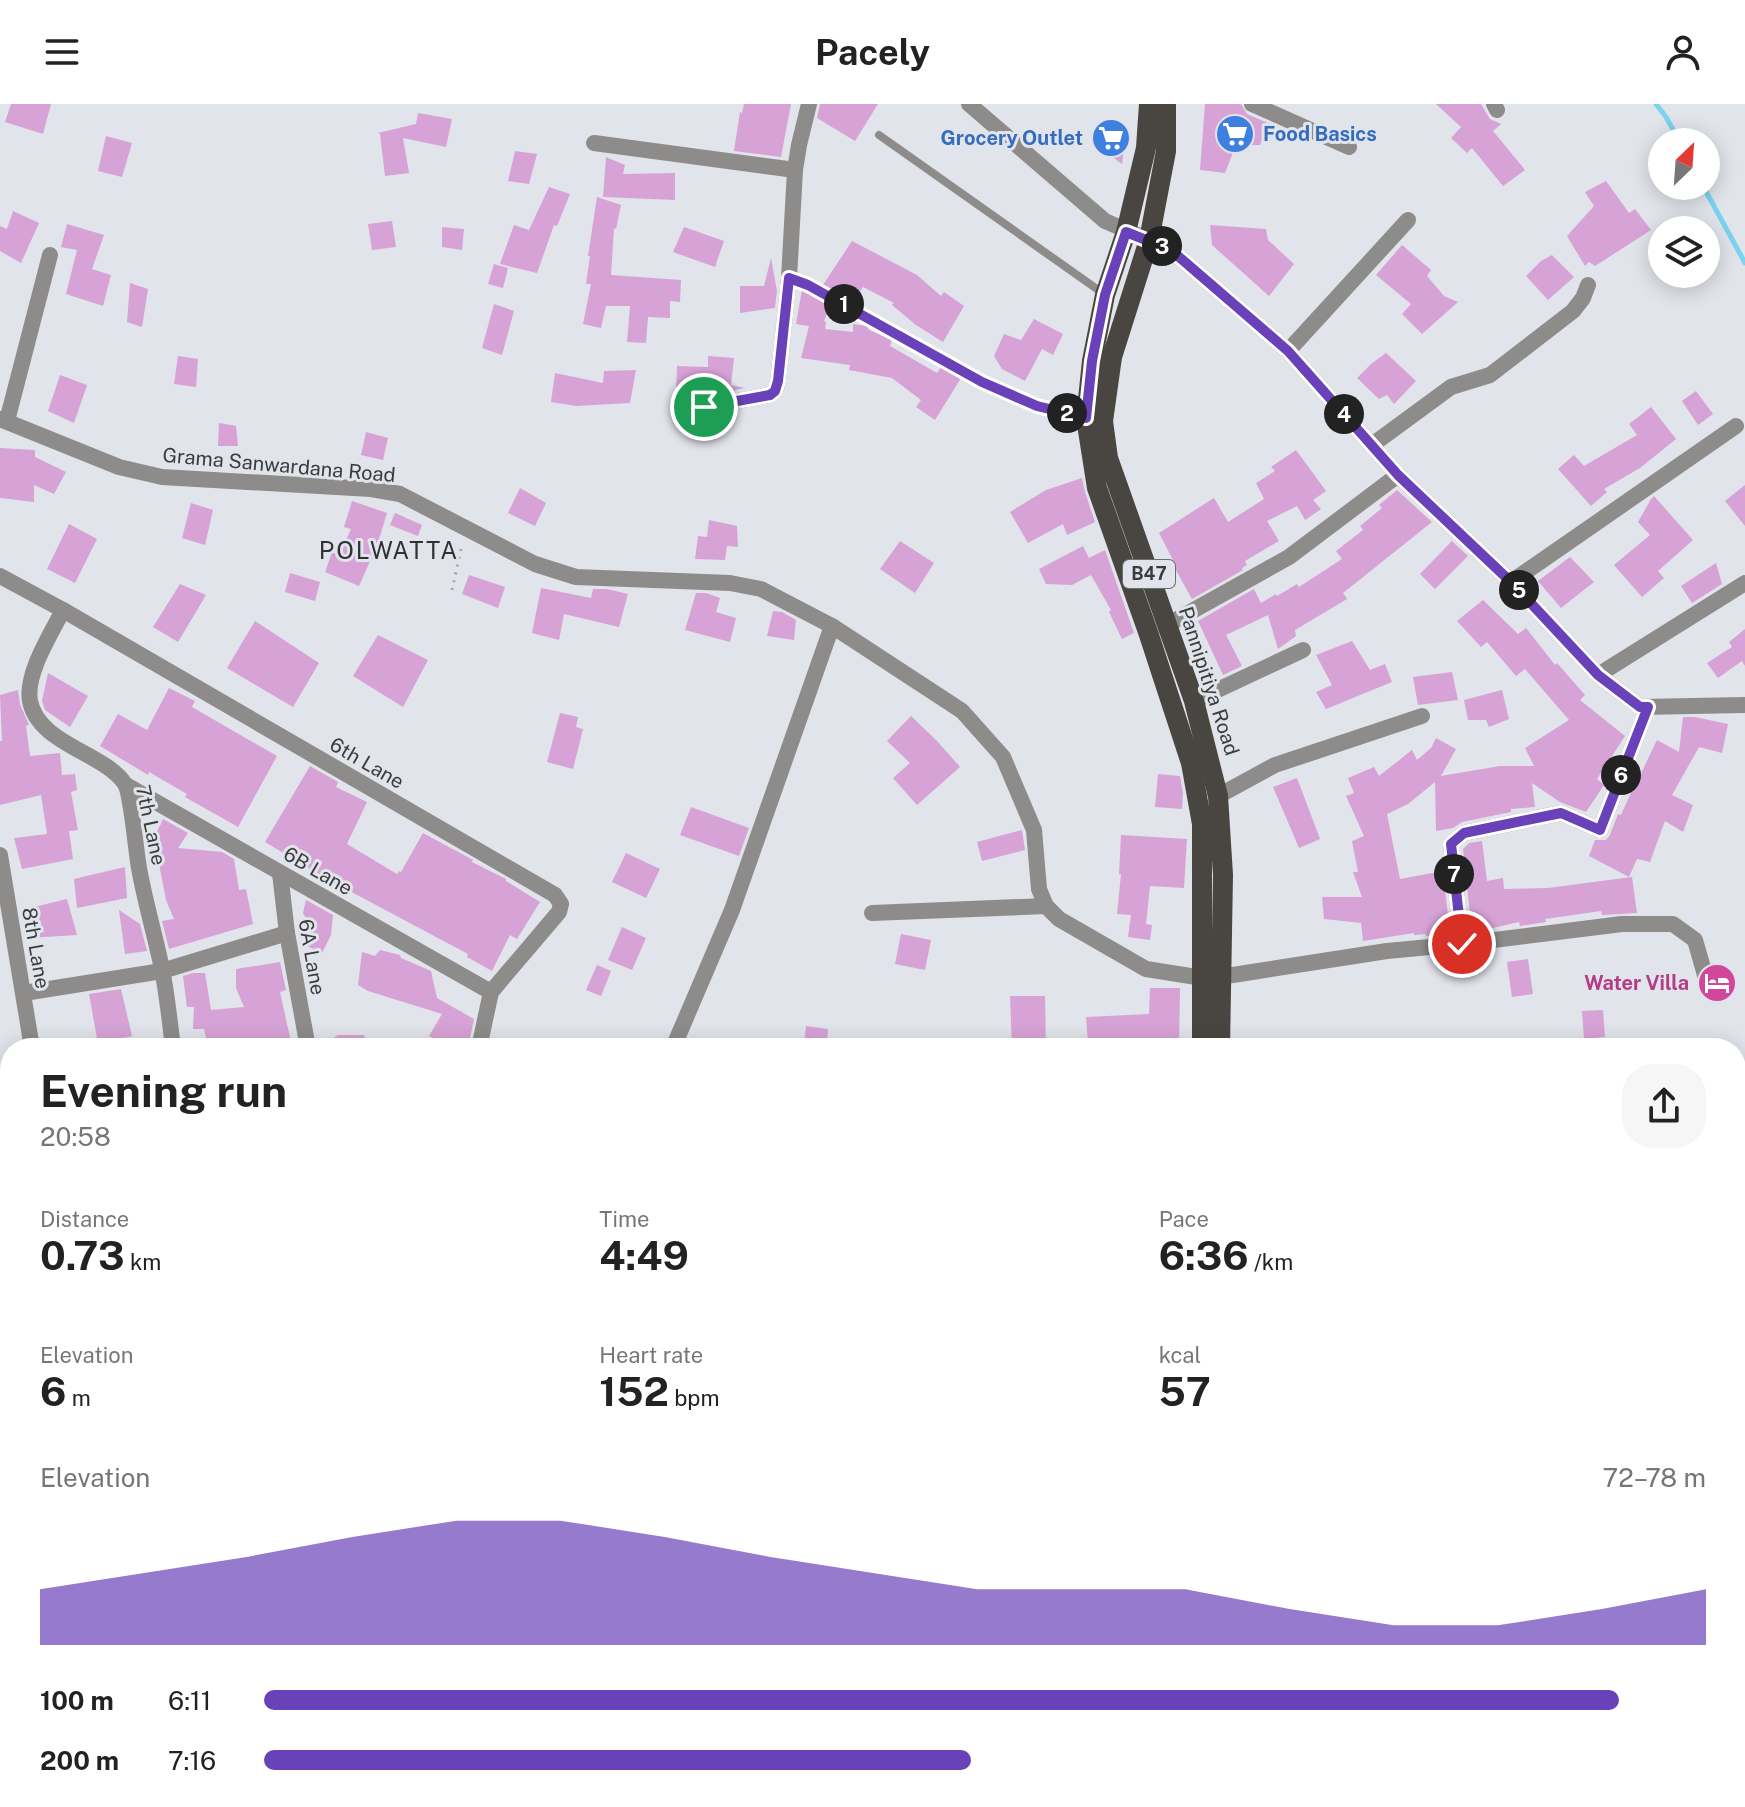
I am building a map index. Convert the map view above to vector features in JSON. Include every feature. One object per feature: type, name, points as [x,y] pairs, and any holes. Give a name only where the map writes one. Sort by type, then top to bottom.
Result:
[{"type":"main road","name":"Pannipitiya Road","points":[[1149,104],[1146,148],[1126,232],[1105,295],[1092,361],[1086,418],[1097,488],[1191,763],[1202,824],[1219,1038]]},
{"type":"main road","name":"Pannipitiya Road","points":[[1166,104],[1166,151],[1149,240],[1112,357],[1103,421],[1108,458],[1194,701],[1218,796],[1223,875],[1203,1038]]},
{"type":"street","points":[[704,407],[770,395],[775,391],[789,278],[795,170],[809,104]]},
{"type":"street","points":[[969,104],[1105,221],[1171,250],[1288,351],[1398,475],[1511,582],[1598,675],[1640,707],[1745,705]]},
{"type":"street","points":[[1252,104],[1349,147]]},
{"type":"street","points":[[594,143],[795,170]]},
{"type":"street","points":[[1288,351],[1408,220]]},
{"type":"street","points":[[3,420],[50,255]]},
{"type":"street","points":[[1372,445],[1451,387],[1490,375],[1573,311],[1588,285]]},
{"type":"street","name":"Grama Sanwardana Road","points":[[3,420],[119,467],[162,477],[371,489],[400,494],[535,564],[576,577],[730,583],[761,589],[832,626],[962,711],[1003,757],[1034,830],[1039,889],[1046,906]]},
{"type":"street","points":[[1511,582],[1736,426]]},
{"type":"street","points":[[1167,625],[1289,557],[1398,475]]},
{"type":"street","name":"6th Lane","points":[[0,576],[555,895],[561,904],[559,912],[491,992],[481,1038]]},
{"type":"street","points":[[1598,675],[1745,583]]},
{"type":"street","name":"7th Lane","points":[[63,610],[30,682],[30,702],[39,721],[61,741],[99,762],[126,785],[140,870],[162,971],[172,1038]]},
{"type":"street","points":[[677,1038],[732,910],[832,626]]},
{"type":"street","points":[[1194,701],[1303,650]]},
{"type":"street","points":[[1462,944],[1451,844],[1464,833],[1561,813],[1600,830],[1648,707]]},
{"type":"street","points":[[1218,796],[1275,765],[1422,716]]},
{"type":"street","name":"6B Lane","points":[[126,785],[491,992]]},
{"type":"street","name":"8th Lane","points":[[0,855],[31,1038]]},
{"type":"street","name":"6A Lane","points":[[280,873],[287,933],[306,1038]]},
{"type":"street","points":[[872,913],[1046,906],[1059,919],[1146,969],[1212,978],[1387,951],[1622,924],[1673,924],[1695,940],[1705,975]]},
{"type":"street","points":[[24,993],[162,971],[287,933]]},
{"type":"lane","points":[[879,135],[1105,295]]},
{"type":"lane","points":[[789,278],[808,285],[982,382],[1037,406],[1086,418]]},
{"type":"path","points":[[452,590],[465,529]]},
{"type":"building","points":[[11,104],[51,104],[43,134],[5,122]]},
{"type":"building","points":[[744,104],[791,104],[781,157],[734,151]]},
{"type":"building","points":[[820,104],[878,104],[855,141],[817,118]]},
{"type":"building","name":"Food Basics","points":[[1205,104],[1241,104],[1247,114],[1270,124],[1260,145],[1236,145],[1225,173],[1200,170]]},
{"type":"building","points":[[1436,104],[1481,104],[1490,119],[1501,124],[1493,131],[1525,170],[1503,186],[1472,148],[1467,153],[1451,138],[1461,127]]},
{"type":"building","points":[[418,113],[452,119],[446,147],[403,138],[409,173],[385,176],[378,133],[416,124]]},
{"type":"building","name":"Grocery Outlet","points":[[1098,127],[1126,130],[1122,164],[1097,146]]},
{"type":"building","points":[[106,136],[132,143],[122,177],[98,171]]},
{"type":"building","points":[[515,151],[537,154],[529,184],[508,181]]},
{"type":"building","points":[[606,157],[625,165],[623,174],[675,173],[675,200],[603,197]]},
{"type":"building","points":[[1606,181],[1629,213],[1635,209],[1648,226],[1648,232],[1595,266],[1589,262],[1585,266],[1567,236],[1594,206],[1585,192]]},
{"type":"building","points":[[549,187],[570,194],[557,226],[554,225],[537,273],[500,264],[514,225],[529,230]]},
{"type":"building","points":[[597,197],[621,205],[614,228],[611,275],[681,280],[680,302],[670,301],[670,318],[648,317],[646,343],[627,342],[630,306],[606,306],[601,328],[583,324],[591,284],[586,284]]},
{"type":"building","points":[[13,211],[39,223],[21,263],[0,251],[0,226],[7,229]]},
{"type":"building","points":[[392,221],[396,247],[372,250],[368,224]]},
{"type":"building","points":[[67,224],[104,235],[92,269],[111,275],[103,306],[66,294],[77,250],[61,247]]},
{"type":"building","points":[[1210,225],[1266,229],[1268,240],[1294,264],[1269,296],[1212,245]]},
{"type":"building","points":[[442,227],[464,229],[462,250],[442,247]]},
{"type":"building","points":[[684,227],[724,241],[715,267],[673,252]]},
{"type":"building","points":[[852,241],[917,275],[941,296],[944,292],[964,306],[943,342],[916,325],[892,305],[894,303],[863,287],[858,294],[847,287],[841,295],[823,285]]},
{"type":"building","points":[[1402,245],[1431,270],[1427,276],[1444,296],[1458,302],[1422,334],[1402,314],[1411,304],[1376,275]]},
{"type":"building","points":[[1552,255],[1574,277],[1548,300],[1526,276]]},
{"type":"building","points":[[771,258],[777,291],[775,308],[740,313],[740,286],[764,286]]},
{"type":"building","points":[[494,264],[508,268],[503,288],[488,284]]},
{"type":"building","points":[[130,283],[148,289],[142,327],[127,322]]},
{"type":"building","points":[[802,290],[830,306],[824,321],[825,329],[853,332],[853,324],[867,326],[869,330],[892,340],[890,346],[937,373],[941,367],[961,378],[935,420],[916,407],[921,400],[892,378],[849,370],[850,365],[801,358],[809,326],[796,324]]},
{"type":"building","points":[[494,304],[514,311],[502,355],[482,348]]},
{"type":"building","points":[[1034,319],[1063,334],[1053,355],[1042,349],[1025,381],[1002,369],[994,356],[1004,334],[1021,340]]},
{"type":"building","points":[[1386,353],[1416,381],[1394,404],[1387,395],[1379,399],[1357,378]]},
{"type":"building","points":[[178,356],[198,359],[196,387],[174,384]]},
{"type":"building","points":[[708,356],[734,358],[731,385],[745,388],[701,397],[676,395],[677,366],[708,367]]},
{"type":"building","points":[[636,370],[630,403],[576,406],[551,402],[555,373],[603,383],[604,371]]},
{"type":"building","points":[[60,375],[87,385],[74,423],[48,411]]},
{"type":"building","points":[[1696,391],[1713,414],[1698,425],[1682,401]]},
{"type":"building","points":[[1651,407],[1676,439],[1640,468],[1604,489],[1607,492],[1591,506],[1558,469],[1574,455],[1584,466],[1637,435],[1629,424]]},
{"type":"building","points":[[219,423],[236,426],[238,446],[218,446]]},
{"type":"building","points":[[366,432],[388,438],[383,460],[361,455]]},
{"type":"building","points":[[0,448],[35,450],[35,457],[66,472],[54,494],[34,485],[34,502],[0,498]]},
{"type":"building","points":[[1296,450],[1326,491],[1313,500],[1321,509],[1305,520],[1297,506],[1267,521],[1279,541],[1245,561],[1247,565],[1243,570],[1192,599],[1159,533],[1214,498],[1228,522],[1264,499],[1256,483],[1275,471],[1271,467]]},
{"type":"building","points":[[1082,478],[1095,522],[1067,535],[1063,524],[1028,543],[1010,512],[1046,490]]},
{"type":"building","points":[[1745,485],[1745,526],[1725,501]]},
{"type":"building","points":[[520,488],[546,503],[535,526],[508,513]]},
{"type":"building","points":[[1397,490],[1432,522],[1343,593],[1347,599],[1295,630],[1296,636],[1278,649],[1268,615],[1226,635],[1242,666],[1223,675],[1198,621],[1254,589],[1261,603],[1297,584],[1299,587],[1342,559],[1336,551],[1363,530],[1360,526],[1382,508],[1379,505]]},
{"type":"building","points":[[1654,496],[1693,540],[1658,571],[1664,578],[1642,597],[1614,565],[1650,535],[1638,522]]},
{"type":"building","points":[[352,501],[387,513],[373,559],[359,586],[325,572],[332,552],[339,555],[351,529],[344,527]]},
{"type":"building","points":[[191,503],[213,510],[205,545],[182,538]]},
{"type":"building","points":[[395,513],[422,525],[418,536],[390,525]]},
{"type":"building","points":[[709,520],[737,526],[738,547],[727,546],[725,560],[695,559],[698,536],[707,537]]},
{"type":"building","points":[[69,524],[97,539],[75,583],[47,569]]},
{"type":"building","points":[[900,541],[934,563],[915,593],[880,569]]},
{"type":"building","points":[[1452,541],[1468,556],[1435,589],[1420,574]]},
{"type":"building","points":[[1083,546],[1089,558],[1105,550],[1134,633],[1122,639],[1109,612],[1111,610],[1091,575],[1072,585],[1046,584],[1039,569]]},
{"type":"building","points":[[1570,557],[1594,582],[1561,608],[1538,581]]},
{"type":"building","points":[[1716,563],[1722,584],[1692,603],[1681,586]]},
{"type":"building","points":[[290,573],[320,582],[315,601],[285,592]]},
{"type":"building","points":[[469,575],[505,587],[498,608],[462,594]]},
{"type":"building","points":[[180,584],[206,595],[178,642],[153,627]]},
{"type":"building","points":[[541,588],[591,598],[593,589],[628,594],[619,627],[564,614],[559,640],[532,633]]},
{"type":"building","points":[[696,593],[720,598],[716,612],[736,618],[730,642],[685,630]]},
{"type":"building","points":[[1483,600],[1518,634],[1526,628],[1555,665],[1557,663],[1585,695],[1580,700],[1625,736],[1597,779],[1604,785],[1586,812],[1560,802],[1532,783],[1535,807],[1511,809],[1511,812],[1436,831],[1435,782],[1408,804],[1387,814],[1400,879],[1443,871],[1450,934],[1426,936],[1414,933],[1363,941],[1361,923],[1324,919],[1322,897],[1362,897],[1353,872],[1358,872],[1352,841],[1364,836],[1346,796],[1354,793],[1348,778],[1374,767],[1379,776],[1412,750],[1417,760],[1431,748],[1436,738],[1456,749],[1441,776],[1500,766],[1534,766],[1525,748],[1569,720],[1525,669],[1516,676],[1487,642],[1481,647],[1457,621]]},
{"type":"building","points":[[773,611],[796,620],[794,640],[767,636]]},
{"type":"building","points":[[255,621],[319,663],[293,707],[227,668]]},
{"type":"building","points":[[1745,629],[1745,666],[1742,661],[1718,678],[1707,663],[1732,647],[1729,642]]},
{"type":"building","points":[[378,635],[428,660],[403,707],[353,676]]},
{"type":"building","points":[[1352,641],[1370,670],[1385,664],[1392,682],[1326,709],[1316,692],[1332,685],[1316,655]]},
{"type":"building","points":[[1452,672],[1458,700],[1418,705],[1413,677]]},
{"type":"building","points":[[48,673],[88,696],[70,727],[45,710],[42,701]]},
{"type":"building","points":[[169,688],[195,701],[192,707],[277,756],[238,827],[185,797],[187,794],[100,746],[118,714],[147,730]]},
{"type":"building","points":[[18,690],[29,725],[26,726],[30,756],[60,753],[62,775],[75,774],[77,790],[71,792],[78,830],[69,831],[73,859],[22,869],[14,838],[47,834],[41,795],[0,805],[0,695]]},
{"type":"building","points":[[1502,690],[1509,719],[1489,727],[1486,720],[1468,720],[1464,700]]},
{"type":"building","points":[[560,713],[578,717],[576,727],[583,729],[573,769],[547,762]]},
{"type":"building","points":[[911,716],[960,767],[917,805],[893,778],[910,763],[887,741]]},
{"type":"building","points":[[1683,717],[1728,724],[1722,753],[1699,747],[1672,795],[1693,805],[1683,832],[1665,821],[1650,862],[1637,859],[1629,877],[1589,856],[1595,840],[1606,840],[1610,835],[1657,740],[1679,752]]},
{"type":"building","points":[[310,766],[338,782],[336,787],[367,802],[347,844],[397,874],[423,833],[506,879],[540,902],[517,939],[510,935],[492,971],[467,957],[468,954],[265,842]]},
{"type":"building","points":[[1158,774],[1180,776],[1182,809],[1155,807]]},
{"type":"building","points":[[1297,778],[1320,839],[1299,848],[1273,787]]},
{"type":"building","points":[[691,807],[749,828],[739,856],[680,835]]},
{"type":"building","points":[[163,819],[188,833],[178,848],[222,852],[234,859],[239,890],[246,889],[253,924],[169,949],[162,921],[174,919],[166,900],[154,838]]},
{"type":"building","points":[[1022,830],[1025,850],[982,861],[977,842]]},
{"type":"building","points":[[1121,835],[1187,839],[1184,888],[1150,886],[1146,924],[1152,925],[1150,940],[1128,937],[1131,915],[1117,914]]},
{"type":"building","points":[[1482,841],[1487,881],[1503,878],[1504,889],[1548,888],[1632,877],[1637,913],[1602,915],[1601,911],[1520,926],[1519,922],[1480,931],[1479,923],[1471,923],[1463,849],[1469,843]]},
{"type":"building","points":[[626,853],[660,869],[646,898],[612,882]]},
{"type":"building","points":[[125,867],[127,898],[77,908],[74,879]]},
{"type":"building","points":[[67,899],[77,935],[28,938],[22,910]]},
{"type":"building","points":[[306,900],[333,915],[331,935],[322,953],[307,946],[312,935],[305,931],[307,920],[303,913]]},
{"type":"building","points":[[119,910],[140,924],[147,951],[125,954]]},
{"type":"building","points":[[622,927],[646,938],[632,970],[608,960]]},
{"type":"building","points":[[901,934],[931,940],[925,970],[895,964]]},
{"type":"building","points":[[380,950],[400,955],[431,971],[437,998],[474,1019],[470,1038],[433,1038],[429,1036],[442,1014],[368,991],[358,985],[362,952],[375,956]]},
{"type":"building","points":[[1528,959],[1533,994],[1512,997],[1507,962]]},
{"type":"building","points":[[280,962],[286,990],[280,992],[290,1038],[206,1038],[204,1029],[193,1029],[194,1007],[187,1007],[183,976],[205,973],[211,1010],[244,1007],[236,988],[236,969]]},
{"type":"building","points":[[597,965],[611,971],[601,996],[586,990]]},
{"type":"building","points":[[1150,988],[1180,988],[1179,1038],[1088,1038],[1086,1017],[1149,1014]]},
{"type":"building","points":[[121,989],[132,1036],[97,1038],[89,994]]},
{"type":"building","points":[[1010,996],[1045,996],[1046,1038],[1012,1038]]},
{"type":"building","points":[[1603,1010],[1605,1037],[1584,1038],[1582,1011]]},
{"type":"building","points":[[806,1026],[828,1029],[828,1038],[805,1038]]},
{"type":"building","points":[[338,1035],[364,1035],[365,1038],[334,1038]]},
{"type":"waterway","points":[[1656,104],[1672,128]]},
{"type":"waterway","points":[[1711,200],[1745,263]]},
{"type":"place","name":"Food Basics","points":[[1235,134]]},
{"type":"place","name":"Grocery Outlet","points":[[1111,138]]},
{"type":"place","name":"Water Villa","points":[[1717,983]]},
{"type":"district","name":"POLWATTA","points":[[389,551]]},
{"type":"route","points":[[704,407],[770,395],[775,391],[789,278],[808,285],[982,382],[1037,406],[1086,418],[1092,361],[1105,295],[1126,232],[1171,250],[1288,351],[1398,475],[1511,582],[1598,675],[1640,707],[1648,707],[1600,830],[1561,813],[1464,833],[1451,844],[1462,944]]}]
